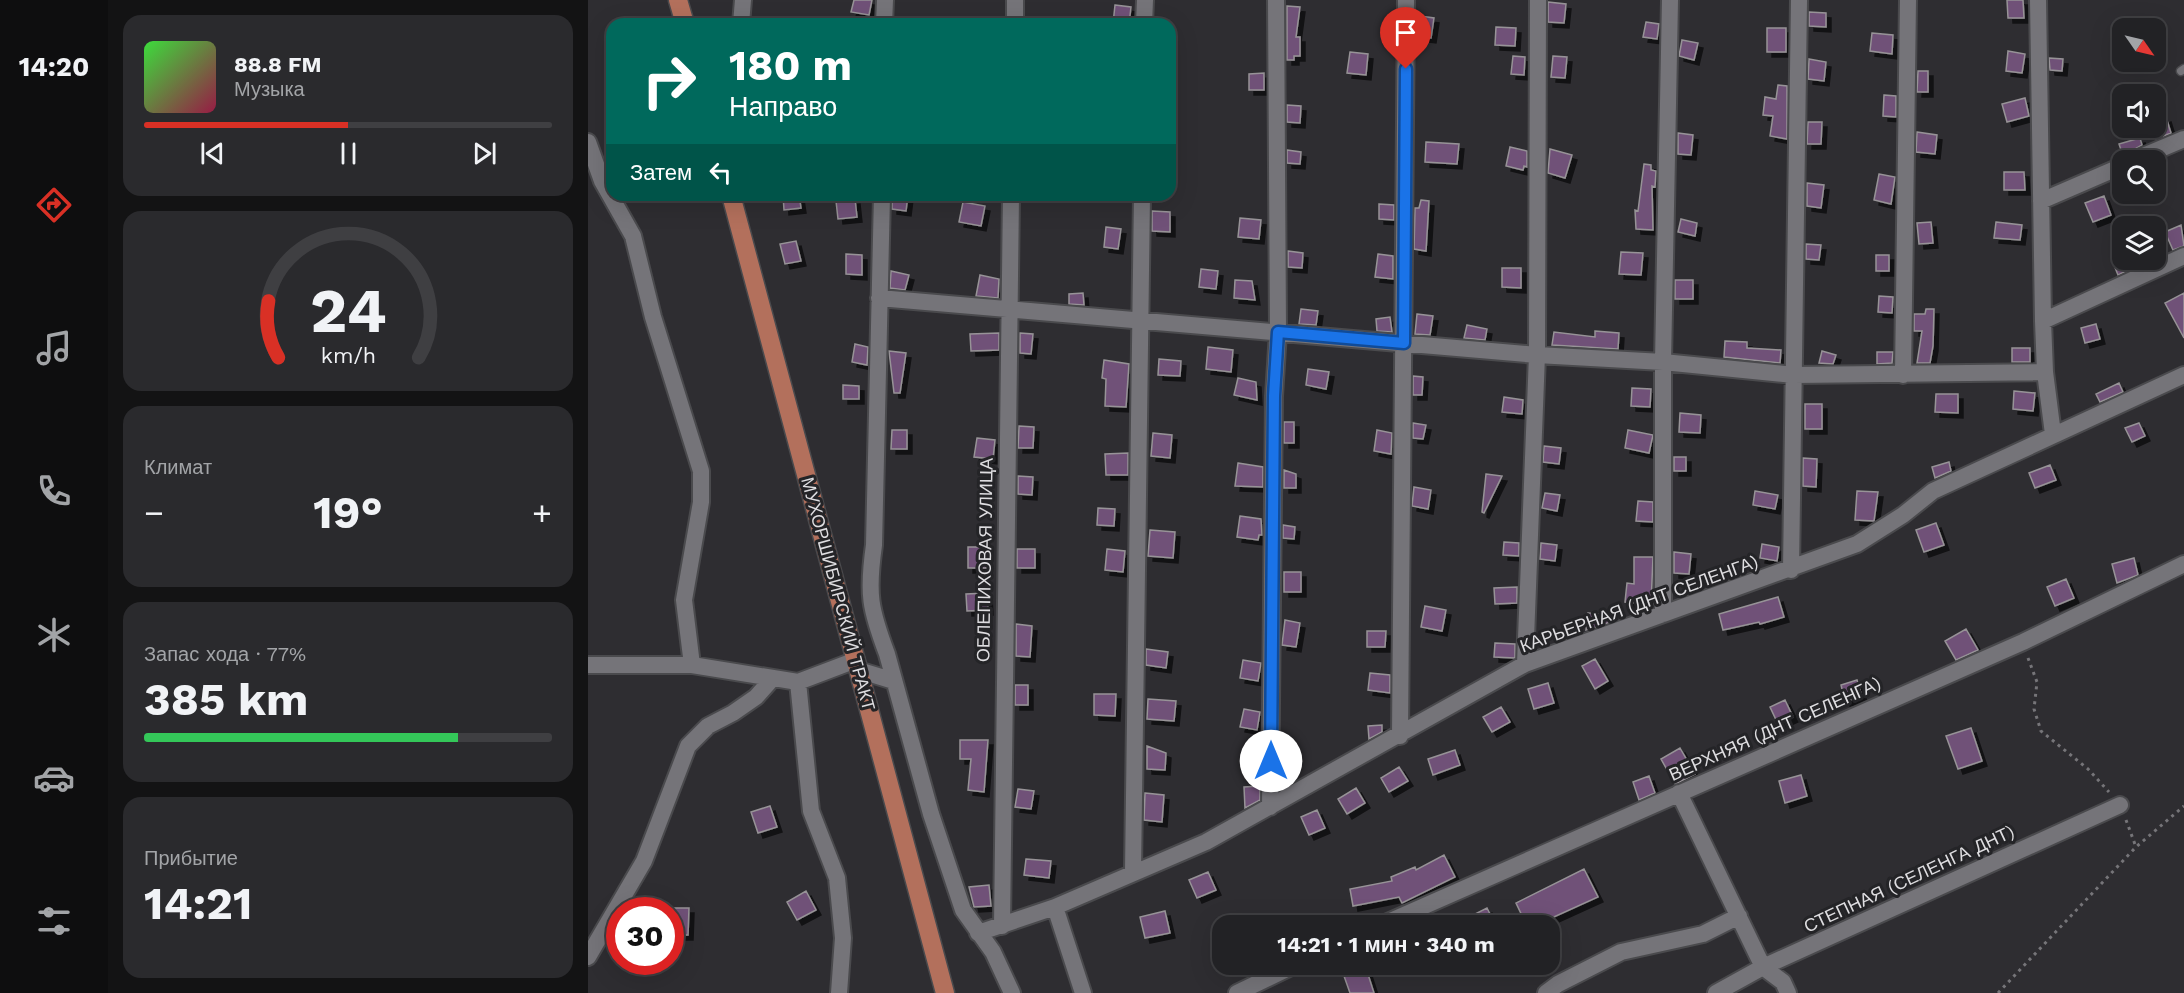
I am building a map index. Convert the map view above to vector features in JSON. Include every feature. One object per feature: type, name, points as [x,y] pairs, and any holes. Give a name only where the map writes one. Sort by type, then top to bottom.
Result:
[{"type":"main road","points":[[678,0],[683,18]]},
{"type":"main road","name":"МУХОРШИБИРСКИЙ ТРАКТ","points":[[732,201],[945,993]]},
{"type":"street","points":[[742,18],[743,0]]},
{"type":"street","points":[[884,18],[885,0]]},
{"type":"street","points":[[1015,0],[1015,18]]},
{"type":"street","points":[[1144,18],[1145,0]]},
{"type":"street","points":[[1270,807],[1274,396],[1278,332],[1276,0]]},
{"type":"street","points":[[1400,736],[1406,0]]},
{"type":"street","points":[[1525,664],[1537,355],[1538,0]]},
{"type":"street","points":[[1664,614],[1663,362],[1670,0]]},
{"type":"street","points":[[1791,570],[1799,0]]},
{"type":"street","points":[[1903,375],[1908,0]]},
{"type":"street","points":[[2038,0],[2043,321],[2045,372],[2053,434]]},
{"type":"street","points":[[2158,150],[2184,139]]},
{"type":"street","points":[[588,142],[606,188]]},
{"type":"street","points":[[2041,201],[2112,170]]},
{"type":"street","points":[[613,201],[633,236],[653,317],[701,471],[701,502],[684,600],[692,665]]},
{"type":"street","points":[[882,201],[874,545],[868,586],[875,622],[963,910],[993,952],[1012,993]]},
{"type":"street","name":"ОБЛЕПИХОВАЯ УЛИЦА","points":[[1002,926],[1011,201]]},
{"type":"street","points":[[1133,872],[1142,201]]},
{"type":"street","points":[[2043,321],[2184,256]]},
{"type":"street","points":[[879,298],[1537,355],[1663,362],[1794,375],[2045,372]]},
{"type":"street","name":"КАРЬЕРНАЯ (ДНТ СЕЛЕНГА)","points":[[978,933],[1055,907],[1206,842],[1400,736],[1525,664],[1791,570],[1857,544],[1903,515],[1933,491],[2184,375]]},
{"type":"street","name":"ВЕРХНЯЯ (ДНТ СЕЛЕНГА)","points":[[1404,915],[2023,642],[2184,564]]},
{"type":"street","points":[[588,665],[692,665],[798,682],[857,665],[894,681]]},
{"type":"street","points":[[588,957],[644,861],[688,746],[708,726],[733,714],[756,697],[773,678]]},
{"type":"street","points":[[798,682],[811,811],[837,878],[843,938],[839,993]]},
{"type":"street","points":[[1679,793],[1763,967],[1783,982],[1788,993]]},
{"type":"street","name":"СТЕПНАЯ (СЕЛЕНГА ДНТ)","points":[[1716,993],[1763,967],[2120,805]]},
{"type":"street","points":[[1055,907],[1083,993]]},
{"type":"street","points":[[1546,993],[1558,984],[1621,952],[1703,934],[1738,916]]},
{"type":"street","points":[[1237,993],[1274,975]]},
{"type":"path","points":[[2023,642],[2037,682],[2034,709],[2041,731],[2088,769],[2120,805],[2136,847]]},
{"type":"path","points":[[1998,993],[2136,847],[2184,806]]},
{"type":"building","points":[[854,0],[872,0],[869,15],[851,12]]},
{"type":"building","points":[[2007,0],[2023,0],[2024,18],[2008,18]]},
{"type":"building","points":[[1548,2],[1566,4],[1564,23],[1548,22]]},
{"type":"building","points":[[1115,5],[1131,7],[1130,18],[1114,18]]},
{"type":"building","points":[[1287,6],[1300,7],[1296,37],[1300,37],[1300,56],[1294,56],[1294,60],[1287,60]]},
{"type":"building","points":[[1809,12],[1826,13],[1826,27],[1809,26]]},
{"type":"building","points":[[1420,16],[1434,18],[1431,38],[1417,36]]},
{"type":"building","points":[[1646,22],[1659,24],[1657,39],[1643,37]]},
{"type":"building","points":[[1496,27],[1516,28],[1515,46],[1495,45]]},
{"type":"building","points":[[1767,28],[1786,28],[1786,52],[1767,52]]},
{"type":"building","points":[[1872,33],[1893,35],[1892,54],[1870,51]]},
{"type":"building","points":[[1682,40],[1698,43],[1694,60],[1679,56]]},
{"type":"building","points":[[2008,51],[2025,54],[2022,73],[2006,71]]},
{"type":"building","points":[[1350,52],[1368,54],[1366,75],[1347,73]]},
{"type":"building","points":[[1513,56],[1525,57],[1524,75],[1511,74]]},
{"type":"building","points":[[1553,56],[1567,57],[1565,78],[1551,77]]},
{"type":"building","points":[[2049,58],[2063,59],[2062,71],[2050,70]]},
{"type":"building","points":[[1809,59],[1826,62],[1824,81],[1808,79]]},
{"type":"building","points":[[1918,71],[1928,71],[1928,92],[1917,92]]},
{"type":"building","points":[[1264,73],[1264,90],[1249,90],[1249,74]]},
{"type":"building","points":[[1778,85],[1787,86],[1787,139],[1770,136],[1773,116],[1763,115],[1765,97],[1776,99]]},
{"type":"building","points":[[1884,95],[1896,96],[1896,117],[1883,116]]},
{"type":"building","points":[[2025,98],[2029,116],[2007,122],[2002,104]]},
{"type":"building","points":[[1287,105],[1301,106],[1300,123],[1287,122]]},
{"type":"building","points":[[2166,117],[2171,133],[2166,135]]},
{"type":"building","points":[[1808,122],[1822,122],[1821,144],[1807,144]]},
{"type":"building","points":[[1917,132],[1937,135],[1935,154],[1916,152]]},
{"type":"building","points":[[1678,133],[1693,135],[1691,155],[1678,154]]},
{"type":"building","points":[[2140,138],[2142,145],[2133,150],[2121,150],[2119,144]]},
{"type":"building","points":[[1426,142],[1459,144],[1457,164],[1425,162]]},
{"type":"building","points":[[1510,147],[1527,151],[1527,167],[1524,166],[1523,170],[1506,166]]},
{"type":"building","points":[[1550,149],[1572,155],[1565,178],[1548,173]]},
{"type":"building","points":[[1287,150],[1301,152],[1300,164],[1287,163]]},
{"type":"building","points":[[1644,164],[1651,165],[1651,170],[1656,171],[1655,187],[1652,186],[1653,230],[1636,229],[1635,210],[1638,211]]},
{"type":"building","points":[[2004,172],[2024,172],[2025,190],[2004,190]]},
{"type":"building","points":[[1879,174],[1895,177],[1891,204],[1874,200]]},
{"type":"building","points":[[1807,183],[1824,185],[1821,208],[1807,206]]},
{"type":"building","points":[[2104,196],[2111,215],[2093,222],[2085,203]]},
{"type":"building","points":[[1421,200],[1429,201],[1426,251],[1414,249],[1415,208],[1419,208]]},
{"type":"building","points":[[783,201],[800,201],[801,208],[784,210]]},
{"type":"building","points":[[836,201],[855,201],[857,217],[838,219]]},
{"type":"building","points":[[892,201],[907,201],[906,211],[892,209]]},
{"type":"building","points":[[963,202],[985,206],[981,226],[959,222]]},
{"type":"building","points":[[1379,204],[1394,205],[1394,220],[1379,219]]},
{"type":"building","points":[[1152,211],[1170,212],[1170,232],[1152,231]]},
{"type":"building","points":[[1240,218],[1261,220],[1259,239],[1238,237]]},
{"type":"building","points":[[1681,219],[1697,223],[1695,236],[1678,232]]},
{"type":"building","points":[[1931,222],[1933,243],[1919,244],[1917,223]]},
{"type":"building","points":[[1996,222],[2022,225],[2020,240],[1994,238]]},
{"type":"building","points":[[2181,225],[2184,246],[2173,250],[2166,232]]},
{"type":"building","points":[[1106,227],[1121,229],[1118,249],[1104,247]]},
{"type":"building","points":[[796,241],[801,261],[785,264],[780,244]]},
{"type":"building","points":[[1806,244],[1821,245],[1819,260],[1806,259]]},
{"type":"building","points":[[1288,251],[1303,253],[1302,268],[1288,267]]},
{"type":"building","points":[[1621,252],[1643,253],[1641,275],[1619,274]]},
{"type":"building","points":[[846,254],[862,255],[862,275],[846,274]]},
{"type":"building","points":[[1378,254],[1393,256],[1393,279],[1375,277]]},
{"type":"building","points":[[1876,255],[1889,255],[1889,271],[1876,271]]},
{"type":"building","points":[[1502,268],[1521,268],[1521,288],[1502,287]]},
{"type":"building","points":[[1201,269],[1218,271],[1216,289],[1199,287]]},
{"type":"building","points":[[2116,270],[2129,270],[2118,275]]},
{"type":"building","points":[[891,271],[909,275],[905,290],[890,288]]},
{"type":"building","points":[[980,275],[999,279],[998,298],[976,296]]},
{"type":"building","points":[[1235,280],[1252,281],[1255,300],[1234,298]]},
{"type":"building","points":[[1675,280],[1693,280],[1693,299],[1675,299]]},
{"type":"building","points":[[1083,293],[1084,305],[1069,304],[1069,294]]},
{"type":"building","points":[[2184,293],[2184,338],[2165,303]]},
{"type":"building","points":[[1879,296],[1893,297],[1892,313],[1878,312]]},
{"type":"building","points":[[1301,309],[1318,311],[1316,325],[1299,324]]},
{"type":"building","points":[[1926,309],[1934,309],[1933,346],[1930,363],[1917,363],[1922,331],[1914,331],[1914,314],[1925,314]]},
{"type":"building","points":[[1417,314],[1433,316],[1430,335],[1415,334]]},
{"type":"building","points":[[1390,317],[1392,332],[1377,331],[1376,319]]},
{"type":"building","points":[[2096,324],[2100,339],[2085,343],[2081,328]]},
{"type":"building","points":[[1467,325],[1487,329],[1485,340],[1464,338]]},
{"type":"building","points":[[1595,331],[1619,333],[1618,349],[1552,345],[1554,332],[1595,337]]},
{"type":"building","points":[[999,333],[999,350],[971,351],[970,334]]},
{"type":"building","points":[[1020,333],[1033,334],[1031,354],[1020,353]]},
{"type":"building","points":[[1725,341],[1747,342],[1747,348],[1781,350],[1780,363],[1724,357]]},
{"type":"building","points":[[855,344],[868,347],[867,365],[852,362]]},
{"type":"building","points":[[1208,347],[1233,350],[1231,372],[1206,369]]},
{"type":"building","points":[[2012,348],[2030,348],[2030,362],[2012,362]]},
{"type":"building","points":[[889,351],[906,353],[900,393],[894,393]]},
{"type":"building","points":[[1822,351],[1836,355],[1833,364],[1819,363]]},
{"type":"building","points":[[1877,352],[1893,352],[1892,363],[1877,364]]},
{"type":"building","points":[[1159,359],[1181,361],[1180,376],[1158,375]]},
{"type":"building","points":[[1104,360],[1129,364],[1126,407],[1105,406],[1106,379],[1102,378]]},
{"type":"building","points":[[1308,369],[1329,372],[1326,389],[1306,385]]},
{"type":"building","points":[[1413,376],[1423,377],[1422,395],[1413,395]]},
{"type":"building","points":[[1238,378],[1256,382],[1257,400],[1234,395]]},
{"type":"building","points":[[2119,383],[2123,392],[2100,402],[2096,394]]},
{"type":"building","points":[[843,385],[859,386],[859,399],[843,399]]},
{"type":"building","points":[[1632,388],[1651,389],[1650,407],[1631,406]]},
{"type":"building","points":[[2014,391],[2035,393],[2033,411],[2013,409]]},
{"type":"building","points":[[1936,394],[1958,394],[1958,413],[1935,412]]},
{"type":"building","points":[[1504,397],[1523,400],[1522,414],[1502,412]]},
{"type":"building","points":[[1805,404],[1822,404],[1822,429],[1805,429]]},
{"type":"building","points":[[1680,413],[1701,415],[1700,433],[1679,432]]},
{"type":"building","points":[[1284,422],[1294,422],[1294,443],[1284,443]]},
{"type":"building","points":[[1413,423],[1426,425],[1423,439],[1413,438]]},
{"type":"building","points":[[2139,423],[2145,436],[2132,442],[2125,428]]},
{"type":"building","points":[[1019,426],[1034,427],[1033,448],[1018,448]]},
{"type":"building","points":[[892,430],[907,430],[907,449],[891,449]]},
{"type":"building","points":[[1377,430],[1392,433],[1391,454],[1374,451]]},
{"type":"building","points":[[1628,430],[1653,435],[1649,453],[1625,448]]},
{"type":"building","points":[[1153,433],[1172,435],[1170,458],[1151,456]]},
{"type":"building","points":[[977,438],[995,440],[993,459],[974,457]]},
{"type":"building","points":[[1544,446],[1561,448],[1559,464],[1543,462]]},
{"type":"building","points":[[1128,453],[1128,475],[1106,475],[1105,454]]},
{"type":"building","points":[[1674,457],[1686,457],[1686,471],[1674,471]]},
{"type":"building","points":[[1803,458],[1817,459],[1816,487],[1803,486]]},
{"type":"building","points":[[1949,462],[1951,471],[1935,478],[1932,467]]},
{"type":"building","points":[[1238,463],[1263,467],[1263,487],[1235,486]]},
{"type":"building","points":[[2050,465],[2056,480],[2035,488],[2029,473]]},
{"type":"building","points":[[1284,470],[1296,474],[1296,488],[1284,488]]},
{"type":"building","points":[[1486,474],[1502,476],[1484,513],[1482,512]]},
{"type":"building","points":[[1018,476],[1033,477],[1032,495],[1018,494]]},
{"type":"building","points":[[1414,487],[1431,490],[1428,509],[1412,506]]},
{"type":"building","points":[[1755,491],[1778,495],[1775,509],[1753,505]]},
{"type":"building","points":[[1857,491],[1878,492],[1874,521],[1855,520]]},
{"type":"building","points":[[1545,493],[1560,495],[1557,511],[1542,508]]},
{"type":"building","points":[[1638,501],[1653,502],[1653,522],[1636,521]]},
{"type":"building","points":[[1098,508],[1115,509],[1114,526],[1097,525]]},
{"type":"building","points":[[1240,516],[1261,519],[1262,535],[1259,535],[1258,540],[1237,537]]},
{"type":"building","points":[[1936,523],[1944,545],[1924,552],[1916,530]]},
{"type":"building","points":[[1283,525],[1295,527],[1294,539],[1283,538]]},
{"type":"building","points":[[1150,530],[1175,532],[1173,558],[1148,556]]},
{"type":"building","points":[[1504,542],[1519,543],[1519,556],[1503,555]]},
{"type":"building","points":[[1541,543],[1557,545],[1555,561],[1540,559]]},
{"type":"building","points":[[1762,544],[1779,547],[1777,561],[1760,558]]},
{"type":"building","points":[[968,547],[987,547],[986,568],[968,568]]},
{"type":"building","points":[[1017,549],[1035,549],[1035,568],[1017,568]]},
{"type":"building","points":[[1107,549],[1125,551],[1123,572],[1105,570]]},
{"type":"building","points":[[1674,552],[1691,554],[1689,574],[1674,573]]},
{"type":"building","points":[[1634,557],[1653,557],[1651,604],[1625,602],[1627,583],[1634,584]]},
{"type":"building","points":[[2134,558],[2138,575],[2117,583],[2112,564]]},
{"type":"building","points":[[1284,572],[1301,572],[1301,592],[1284,592]]},
{"type":"building","points":[[2066,579],[2074,598],[2055,606],[2047,587]]},
{"type":"building","points":[[1517,587],[1517,603],[1495,604],[1494,588]]},
{"type":"building","points":[[987,593],[988,610],[967,611],[966,594]]},
{"type":"building","points":[[1778,597],[1784,617],[1760,624],[1759,622],[1723,630],[1719,614]]},
{"type":"building","points":[[1425,606],[1446,610],[1442,631],[1421,627]]},
{"type":"building","points":[[1588,613],[1609,615],[1608,623],[1586,630]]},
{"type":"building","points":[[1285,620],[1300,623],[1296,647],[1282,645]]},
{"type":"building","points":[[1016,624],[1032,626],[1030,657],[1016,656]]},
{"type":"building","points":[[1966,629],[1978,650],[1956,660],[1945,641]]},
{"type":"building","points":[[1367,631],[1386,631],[1385,647],[1367,647]]},
{"type":"building","points":[[1495,643],[1515,644],[1515,658],[1494,657]]},
{"type":"building","points":[[1146,649],[1168,652],[1166,668],[1146,665]]},
{"type":"building","points":[[1595,659],[1608,681],[1595,689],[1582,666]]},
{"type":"building","points":[[1243,660],[1261,663],[1258,681],[1240,678]]},
{"type":"building","points":[[1370,673],[1390,675],[1390,693],[1368,690]]},
{"type":"building","points":[[1857,680],[1862,697],[1845,701],[1841,685]]},
{"type":"building","points":[[1548,683],[1554,703],[1534,709],[1528,689]]},
{"type":"building","points":[[1015,685],[1028,685],[1028,705],[1015,705]]},
{"type":"building","points":[[1094,694],[1116,694],[1115,716],[1094,715]]},
{"type":"building","points":[[1148,699],[1176,701],[1174,721],[1147,719]]},
{"type":"building","points":[[1785,700],[1793,717],[1778,724],[1770,707]]},
{"type":"building","points":[[1501,707],[1510,722],[1492,732],[1483,717]]},
{"type":"building","points":[[1244,709],[1260,712],[1257,730],[1240,727]]},
{"type":"building","points":[[1382,725],[1382,732],[1369,739],[1368,726]]},
{"type":"building","points":[[1971,728],[1982,761],[1958,769],[1946,736]]},
{"type":"building","points":[[960,740],[988,740],[984,792],[968,790],[971,759],[960,759]]},
{"type":"building","points":[[1147,746],[1166,753],[1165,770],[1147,769]]},
{"type":"building","points":[[1680,748],[1695,774],[1675,784],[1661,759]]},
{"type":"building","points":[[1455,750],[1460,765],[1433,775],[1428,759]]},
{"type":"building","points":[[1399,767],[1408,781],[1389,792],[1381,778]]},
{"type":"building","points":[[1801,775],[1807,796],[1785,803],[1779,781]]},
{"type":"building","points":[[1649,776],[1655,793],[1639,800],[1633,782]]},
{"type":"building","points":[[1260,786],[1260,800],[1245,808],[1244,787]]},
{"type":"building","points":[[1356,788],[1365,803],[1347,814],[1338,799]]},
{"type":"building","points":[[1018,789],[1034,791],[1031,809],[1015,807]]},
{"type":"building","points":[[1145,793],[1164,795],[1162,822],[1144,820]]},
{"type":"building","points":[[770,806],[777,827],[758,833],[751,812]]},
{"type":"building","points":[[1317,810],[1325,828],[1309,835],[1301,817]]},
{"type":"building","points":[[1444,855],[1455,877],[1402,903],[1399,897],[1353,906],[1350,889],[1392,881],[1391,877],[1415,867],[1416,870]]},
{"type":"building","points":[[1026,859],[1051,861],[1049,878],[1024,875]]},
{"type":"building","points":[[1584,869],[1598,897],[1558,915],[1522,915],[1516,903]]},
{"type":"building","points":[[1208,872],[1216,890],[1197,898],[1189,880]]},
{"type":"building","points":[[989,885],[991,906],[974,907],[969,887]]},
{"type":"building","points":[[806,891],[816,910],[797,920],[787,902]]},
{"type":"building","points":[[684,908],[689,908],[688,935],[684,935]]},
{"type":"building","points":[[1487,908],[1490,915],[1473,915]]},
{"type":"building","points":[[1165,911],[1170,933],[1145,938],[1140,917]]},
{"type":"building","points":[[1368,975],[1374,993],[1350,993],[1344,976]]},
{"type":"route","points":[[1271,761],[1274,396],[1278,332],[1404,343],[1406,69]]}]
